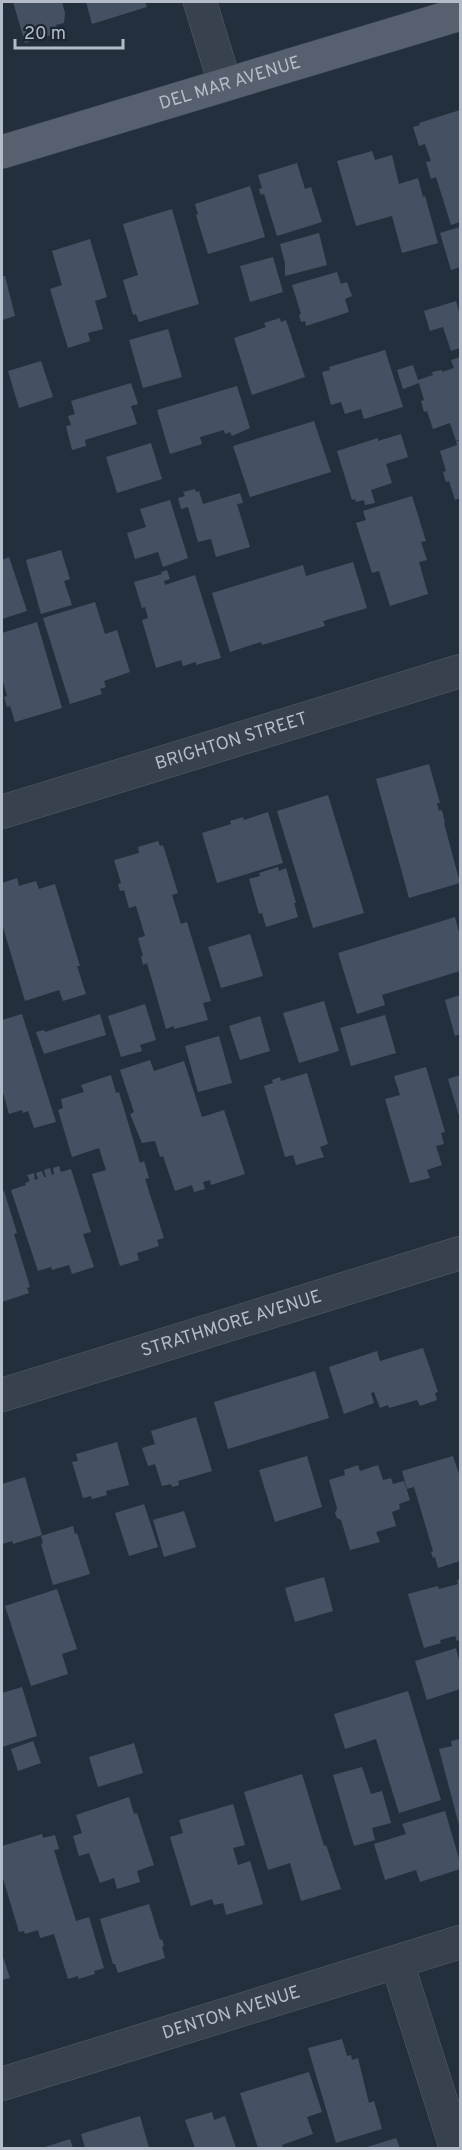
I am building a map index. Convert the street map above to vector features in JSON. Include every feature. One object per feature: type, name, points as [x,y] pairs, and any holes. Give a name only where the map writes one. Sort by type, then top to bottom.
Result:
[{"type":"main road","name":"DEL MAR AVENUE","points":[[2,152],[460,14]]},
{"type":"street","points":[[200,2],[225,84]]},
{"type":"street","name":"BRIGHTON STREET","points":[[2,812],[460,671]]},
{"type":"street","name":"STRATHMORE AVENUE","points":[[2,1395],[460,1253]]},
{"type":"street","name":"DENTON AVENUE","points":[[2,2084],[460,1942]]},
{"type":"street","points":[[397,1962],[456,2148]]},
{"type":"building","points":[[13,2],[62,2],[65,13],[64,23],[56,25],[58,33],[25,43]]},
{"type":"building","points":[[86,2],[145,2],[147,7],[92,24]]},
{"type":"building","points":[[460,110],[460,222],[451,225],[436,177],[431,179],[426,162],[431,161],[425,144],[419,146],[413,127]]},
{"type":"building","points":[[372,151],[375,160],[392,155],[399,184],[418,178],[438,243],[402,253],[392,216],[356,226],[337,161]]},
{"type":"building","points":[[297,163],[305,189],[311,187],[322,222],[277,236],[264,194],[261,195],[259,189],[262,188],[258,175]]},
{"type":"building","points":[[250,186],[265,237],[208,254],[196,215],[198,214],[195,204]]},
{"type":"building","points":[[172,209],[199,304],[139,322],[136,314],[133,315],[123,280],[138,275],[123,224]]},
{"type":"building","points":[[460,227],[460,267],[451,270],[440,233]]},
{"type":"building","points":[[319,233],[327,265],[285,276],[285,263],[280,244]]},
{"type":"building","points":[[90,239],[107,297],[95,301],[103,329],[88,333],[90,341],[68,348],[50,289],[62,285],[52,251]]},
{"type":"building","points":[[273,257],[283,292],[250,302],[240,266]]},
{"type":"building","points":[[337,272],[341,284],[347,282],[352,296],[345,299],[349,312],[306,326],[305,321],[301,322],[299,315],[301,314],[292,285]]},
{"type":"building","points":[[2,276],[5,276],[15,316],[2,320]]},
{"type":"building","points":[[456,301],[460,315],[460,348],[451,351],[443,327],[430,331],[424,311]]},
{"type":"building","points":[[280,318],[281,322],[286,320],[305,377],[252,395],[234,338],[266,327],[264,323]]},
{"type":"building","points":[[168,329],[182,377],[143,388],[129,340]]},
{"type":"building","points":[[385,350],[403,407],[364,419],[361,409],[345,414],[341,402],[331,405],[322,372],[330,370],[329,367]]},
{"type":"building","points":[[460,357],[460,439],[456,441],[450,423],[433,429],[427,411],[424,412],[421,401],[424,400],[419,383],[403,389],[397,370],[413,365],[418,380],[433,375],[432,372],[454,368],[451,360]]},
{"type":"building","points":[[41,361],[53,397],[19,408],[8,371]]},
{"type":"building","points":[[131,383],[138,404],[131,406],[137,424],[85,440],[86,446],[72,450],[66,426],[71,425],[68,416],[75,414],[71,401]]},
{"type":"building","points":[[237,386],[250,428],[232,436],[230,432],[225,434],[224,430],[200,437],[202,444],[170,454],[157,410]]},
{"type":"building","points":[[314,421],[331,472],[250,497],[233,446]]},
{"type":"building","points":[[401,434],[408,457],[386,464],[392,483],[371,490],[375,503],[365,505],[364,500],[356,502],[355,499],[352,500],[337,451],[378,438],[378,441]]},
{"type":"building","points":[[460,440],[460,498],[455,500],[449,481],[446,482],[443,472],[446,471],[440,451],[457,445],[456,442]]},
{"type":"building","points":[[151,443],[162,479],[117,493],[106,457]]},
{"type":"building","points":[[195,489],[196,492],[199,491],[203,504],[240,493],[243,503],[237,504],[250,547],[216,557],[211,539],[198,542],[188,507],[181,509],[178,498],[185,496],[183,492]]},
{"type":"building","points":[[412,496],[426,541],[421,542],[427,560],[419,562],[428,594],[390,606],[379,571],[372,573],[356,523],[366,520],[363,511]]},
{"type":"building","points":[[170,500],[188,558],[163,567],[158,552],[135,559],[127,533],[146,527],[140,509]]},
{"type":"building","points":[[61,550],[70,579],[64,581],[72,605],[41,614],[26,560]]},
{"type":"building","points":[[9,557],[27,611],[2,619],[2,560]]},
{"type":"building","points":[[353,562],[367,608],[323,621],[325,626],[230,652],[212,593],[303,565],[306,576]]},
{"type":"building","points":[[167,570],[170,579],[164,581],[165,585],[195,575],[221,658],[183,666],[181,660],[156,668],[142,620],[148,618],[145,607],[142,608],[134,582],[162,574],[161,572]]},
{"type":"building","points":[[95,602],[105,634],[117,630],[130,672],[104,681],[106,687],[100,689],[102,694],[70,704],[43,618]]},
{"type":"building","points":[[37,622],[62,708],[15,722],[10,706],[7,707],[4,697],[7,696],[2,678],[2,633]]},
{"type":"building","points":[[429,764],[440,803],[437,803],[439,811],[442,810],[460,883],[409,898],[376,779]]},
{"type":"building","points":[[328,795],[364,913],[313,928],[277,811]]},
{"type":"building","points":[[268,812],[283,863],[217,883],[202,833],[231,824],[230,821],[243,817],[244,820]]},
{"type":"building","points":[[158,841],[160,846],[163,845],[178,893],[172,895],[181,924],[187,922],[211,1001],[203,1003],[208,1020],[174,1029],[174,1026],[166,1029],[147,963],[143,965],[138,938],[145,936],[136,906],[129,908],[124,890],[120,891],[118,884],[121,883],[114,860],[139,853],[138,847]]},
{"type":"building","points":[[278,867],[279,871],[286,868],[298,917],[266,927],[262,913],[259,914],[249,879]]},
{"type":"building","points":[[17,878],[19,886],[36,881],[39,889],[55,884],[80,966],[77,966],[86,994],[63,1001],[59,990],[25,1001],[2,924],[2,883]]},
{"type":"building","points":[[455,917],[460,936],[460,971],[382,995],[385,1005],[357,1014],[338,953]]},
{"type":"building","points":[[250,934],[263,976],[221,988],[208,947]]},
{"type":"building","points":[[460,995],[460,1034],[455,1036],[445,1000]]},
{"type":"building","points":[[324,1001],[339,1051],[299,1063],[283,1013]]},
{"type":"building","points":[[145,1004],[156,1040],[140,1045],[142,1051],[121,1057],[108,1016]]},
{"type":"building","points":[[22,1014],[56,1122],[34,1128],[28,1111],[23,1113],[22,1110],[9,1114],[2,1089],[2,1020]]},
{"type":"building","points":[[100,1014],[106,1035],[44,1054],[36,1032],[44,1030],[45,1032]]},
{"type":"building","points":[[385,1015],[396,1053],[351,1066],[340,1028]]},
{"type":"building","points":[[260,1016],[270,1051],[240,1060],[229,1026]]},
{"type":"building","points":[[219,1036],[232,1083],[198,1092],[185,1046]]},
{"type":"building","points":[[150,1060],[154,1071],[184,1061],[202,1117],[224,1110],[245,1174],[211,1185],[210,1180],[203,1182],[205,1189],[194,1192],[192,1185],[175,1191],[163,1156],[160,1157],[155,1141],[142,1143],[130,1114],[134,1112],[120,1070]]},
{"type":"building","points":[[426,1067],[445,1132],[441,1133],[444,1144],[436,1146],[442,1165],[427,1170],[430,1178],[410,1183],[385,1099],[400,1095],[394,1076]]},
{"type":"building","points":[[307,1073],[328,1144],[320,1147],[324,1157],[296,1165],[293,1155],[285,1157],[264,1086],[280,1077],[281,1081]]},
{"type":"building","points":[[111,1075],[116,1093],[119,1092],[140,1163],[144,1161],[149,1178],[145,1179],[164,1238],[157,1240],[159,1246],[137,1253],[139,1260],[120,1266],[92,1174],[106,1170],[99,1148],[72,1157],[58,1110],[63,1108],[61,1099],[84,1092],[81,1085]]},
{"type":"building","points":[[460,1075],[460,1119],[448,1079]]},
{"type":"building","points":[[59,1166],[61,1172],[71,1169],[91,1232],[83,1234],[94,1267],[72,1274],[69,1265],[38,1271],[11,1190],[26,1185],[25,1183],[30,1181],[27,1175],[34,1173],[35,1180],[38,1179],[36,1173],[42,1171],[46,1177],[44,1170],[50,1168],[52,1175],[54,1174],[53,1168]]},
{"type":"building","points":[[4,1191],[30,1287],[27,1288],[29,1293],[2,1302],[2,1192]]},
{"type":"building","points":[[423,1348],[438,1392],[435,1393],[437,1400],[420,1406],[417,1400],[389,1408],[388,1405],[380,1408],[374,1392],[371,1393],[374,1403],[344,1414],[329,1367],[377,1351],[380,1361]]},
{"type":"building","points":[[315,1371],[329,1418],[228,1449],[214,1402]]},
{"type":"building","points":[[196,1417],[212,1471],[178,1481],[179,1485],[162,1486],[155,1464],[148,1466],[142,1448],[155,1444],[151,1431]]},
{"type":"building","points":[[117,1442],[129,1485],[106,1491],[107,1495],[92,1499],[91,1496],[83,1498],[72,1462],[78,1461],[76,1454]]},
{"type":"building","points":[[307,1456],[322,1507],[275,1522],[259,1470]]},
{"type":"building","points":[[453,1456],[460,1477],[460,1561],[438,1568],[431,1552],[433,1551],[414,1487],[407,1489],[402,1471]]},
{"type":"building","points":[[358,1465],[360,1471],[378,1465],[383,1480],[391,1478],[393,1484],[404,1481],[410,1500],[399,1504],[400,1509],[392,1512],[396,1526],[376,1532],[380,1542],[350,1550],[341,1520],[335,1513],[337,1508],[329,1480],[345,1475],[344,1470]]},
{"type":"building","points":[[25,1477],[42,1535],[13,1544],[12,1541],[2,1544],[2,1484]]},
{"type":"building","points":[[144,1504],[158,1547],[129,1556],[115,1513]]},
{"type":"building","points":[[184,1511],[196,1547],[164,1557],[153,1520]]},
{"type":"building","points":[[73,1526],[90,1574],[53,1585],[41,1544],[43,1543],[41,1536]]},
{"type":"building","points":[[324,1577],[333,1611],[295,1622],[285,1588]]},
{"type":"building","points":[[460,1579],[460,1640],[457,1641],[455,1636],[424,1648],[408,1594],[438,1586],[439,1589],[458,1584],[457,1580]]},
{"type":"building","points":[[57,1589],[77,1649],[62,1654],[68,1674],[31,1686],[5,1606]]},
{"type":"building","points":[[456,1648],[460,1664],[460,1689],[427,1700],[415,1661]]},
{"type":"building","points":[[22,1687],[37,1736],[2,1747],[2,1693]]},
{"type":"building","points":[[408,1691],[441,1800],[399,1813],[376,1739],[345,1749],[334,1714]]},
{"type":"building","points":[[460,1739],[460,1829],[439,1749],[452,1746],[451,1741]]},
{"type":"building","points":[[33,1741],[41,1763],[18,1771],[11,1749]]},
{"type":"building","points":[[134,1743],[143,1773],[98,1787],[89,1757]]},
{"type":"building","points":[[362,1767],[371,1794],[382,1791],[391,1823],[372,1828],[375,1840],[354,1846],[333,1775]]},
{"type":"building","points":[[302,1774],[324,1846],[326,1845],[341,1889],[301,1901],[290,1863],[268,1870],[244,1792]]},
{"type":"building","points":[[129,1797],[134,1814],[137,1813],[154,1865],[137,1871],[140,1882],[117,1889],[114,1878],[100,1883],[89,1853],[79,1856],[73,1836],[82,1833],[76,1815]]},
{"type":"building","points":[[233,1804],[245,1845],[233,1848],[238,1865],[250,1861],[263,1904],[226,1915],[223,1903],[214,1905],[212,1899],[191,1906],[170,1837],[183,1833],[179,1820]]},
{"type":"building","points":[[445,1811],[460,1869],[420,1882],[416,1870],[385,1880],[374,1844],[406,1834],[402,1824]]},
{"type":"building","points":[[42,1834],[43,1838],[55,1835],[59,1849],[54,1850],[76,1921],[89,1917],[104,1968],[94,1971],[95,1974],[78,1979],[78,1976],[68,1979],[54,1934],[40,1938],[38,1930],[25,1934],[24,1931],[19,1932],[2,1875],[2,1846]]},
{"type":"building","points":[[149,1904],[160,1940],[162,1939],[165,1958],[118,1973],[113,1964],[100,1919]]},
{"type":"building","points":[[2,1954],[10,1978],[2,1980]]},
{"type":"building","points":[[342,2039],[347,2056],[351,2055],[352,2060],[358,2058],[369,2103],[374,2101],[382,2129],[336,2143],[308,2048]]},
{"type":"building","points":[[309,2072],[322,2112],[307,2117],[313,2134],[282,2145],[283,2148],[258,2148],[240,2093]]},
{"type":"building","points":[[212,2112],[214,2120],[225,2116],[236,2148],[195,2148],[185,2120]]},
{"type":"building","points":[[140,2116],[149,2148],[85,2148],[81,2134]]},
{"type":"building","points":[[396,2138],[400,2148],[364,2148]]},
{"type":"building","points":[[70,2139],[73,2148],[42,2148]]}]
